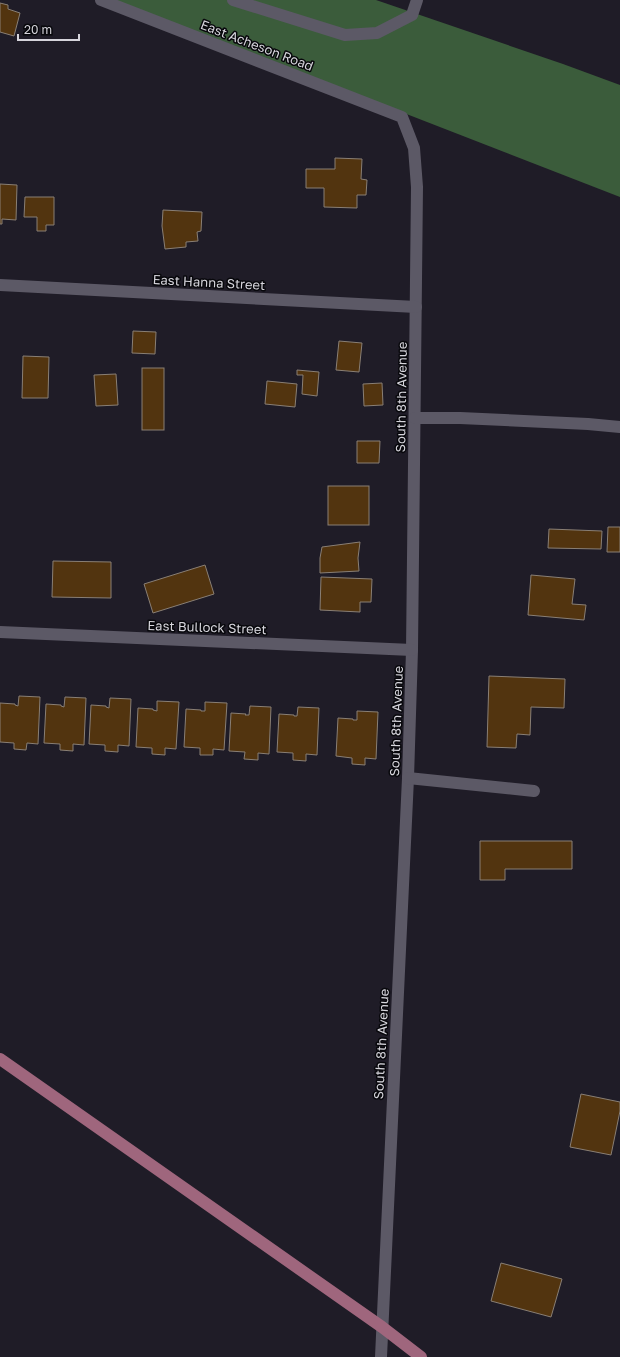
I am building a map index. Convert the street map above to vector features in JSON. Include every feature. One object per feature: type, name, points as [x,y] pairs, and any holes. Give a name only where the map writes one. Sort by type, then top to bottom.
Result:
[{"type":"main road","points":[[0,1059],[382,1327],[421,1357]]},
{"type":"street","name":"East Acheson Road","points":[[101,0],[402,117]]},
{"type":"street","points":[[233,0],[345,36],[377,33],[412,15],[417,0]]},
{"type":"street","name":"South 8th Avenue","points":[[381,1357],[408,778],[412,650],[417,187],[414,148],[402,117]]},
{"type":"street","name":"East Hanna Street","points":[[0,285],[416,307]]},
{"type":"street","points":[[415,418],[467,418],[620,427]]},
{"type":"street","name":"East Bullock Street","points":[[0,632],[412,650]]},
{"type":"street","points":[[408,778],[534,791]]},
{"type":"green space","points":[[113,0],[376,0],[620,85],[620,197]]},
{"type":"building","points":[[0,3],[8,5],[8,9],[20,13],[14,36],[0,32]]},
{"type":"building","points":[[335,158],[362,159],[361,179],[367,180],[366,195],[357,195],[357,208],[324,207],[324,188],[306,188],[306,169],[335,169]]},
{"type":"building","points":[[0,184],[17,185],[16,220],[2,219],[2,224],[0,224]]},
{"type":"building","points":[[25,197],[54,197],[54,225],[46,225],[46,231],[37,231],[37,217],[24,217]]},
{"type":"building","points":[[163,210],[202,212],[201,231],[197,232],[198,241],[186,242],[186,247],[165,249],[162,226]]},
{"type":"building","points":[[133,331],[156,332],[155,354],[132,353]]},
{"type":"building","points":[[339,341],[362,343],[359,372],[336,370]]},
{"type":"building","points":[[23,356],[49,357],[48,398],[22,398]]},
{"type":"building","points":[[142,368],[164,368],[164,430],[142,430]]},
{"type":"building","points":[[297,370],[319,372],[317,396],[302,394],[303,375],[297,375]]},
{"type":"building","points":[[116,374],[118,405],[96,406],[94,375]]},
{"type":"building","points":[[267,381],[297,384],[295,407],[265,404]]},
{"type":"building","points":[[382,383],[383,405],[364,406],[363,384]]},
{"type":"building","points":[[357,441],[380,441],[379,463],[357,463]]},
{"type":"building","points":[[328,486],[369,486],[369,525],[328,525]]},
{"type":"building","points":[[608,527],[620,527],[620,552],[607,552]]},
{"type":"building","points":[[549,529],[602,531],[601,549],[548,548]]},
{"type":"building","points":[[360,542],[358,558],[359,571],[320,573],[322,547]]},
{"type":"building","points":[[53,561],[111,562],[111,598],[52,597]]},
{"type":"building","points":[[205,565],[214,594],[153,613],[144,584]]},
{"type":"building","points":[[531,575],[575,579],[572,604],[586,605],[584,620],[528,615]]},
{"type":"building","points":[[321,577],[372,579],[371,602],[360,602],[360,612],[320,610]]},
{"type":"building","points":[[489,676],[565,679],[564,708],[531,707],[530,735],[517,734],[516,748],[487,747]]},
{"type":"building","points":[[19,696],[40,697],[38,744],[27,743],[26,750],[14,749],[14,743],[0,742],[0,703],[15,704],[18,706]]},
{"type":"building","points":[[65,697],[86,698],[84,745],[73,744],[73,751],[60,750],[60,744],[44,743],[46,704],[61,705],[64,707]]},
{"type":"building","points":[[110,698],[131,699],[129,746],[118,745],[118,752],[105,751],[105,745],[89,744],[91,705],[106,706],[109,708]]},
{"type":"building","points":[[157,701],[179,702],[176,749],[165,748],[165,755],[152,754],[152,748],[136,747],[138,708],[153,709],[157,711]]},
{"type":"building","points":[[205,702],[227,703],[224,750],[213,749],[213,755],[200,755],[200,748],[184,747],[186,709],[205,711]]},
{"type":"building","points":[[250,706],[271,707],[269,754],[258,753],[258,760],[244,759],[245,752],[229,751],[231,713],[249,715]]},
{"type":"building","points":[[298,707],[319,708],[317,755],[306,754],[306,761],[293,760],[293,753],[277,752],[279,714],[297,716]]},
{"type":"building","points":[[357,711],[378,712],[376,759],[365,758],[365,765],[352,764],[352,758],[336,756],[338,718],[357,720]]},
{"type":"building","points":[[480,841],[572,841],[572,869],[505,869],[505,880],[480,880]]},
{"type":"building","points":[[581,1094],[620,1102],[620,1111],[611,1155],[570,1147]]},
{"type":"building","points":[[501,1263],[562,1279],[551,1317],[491,1301]]}]
